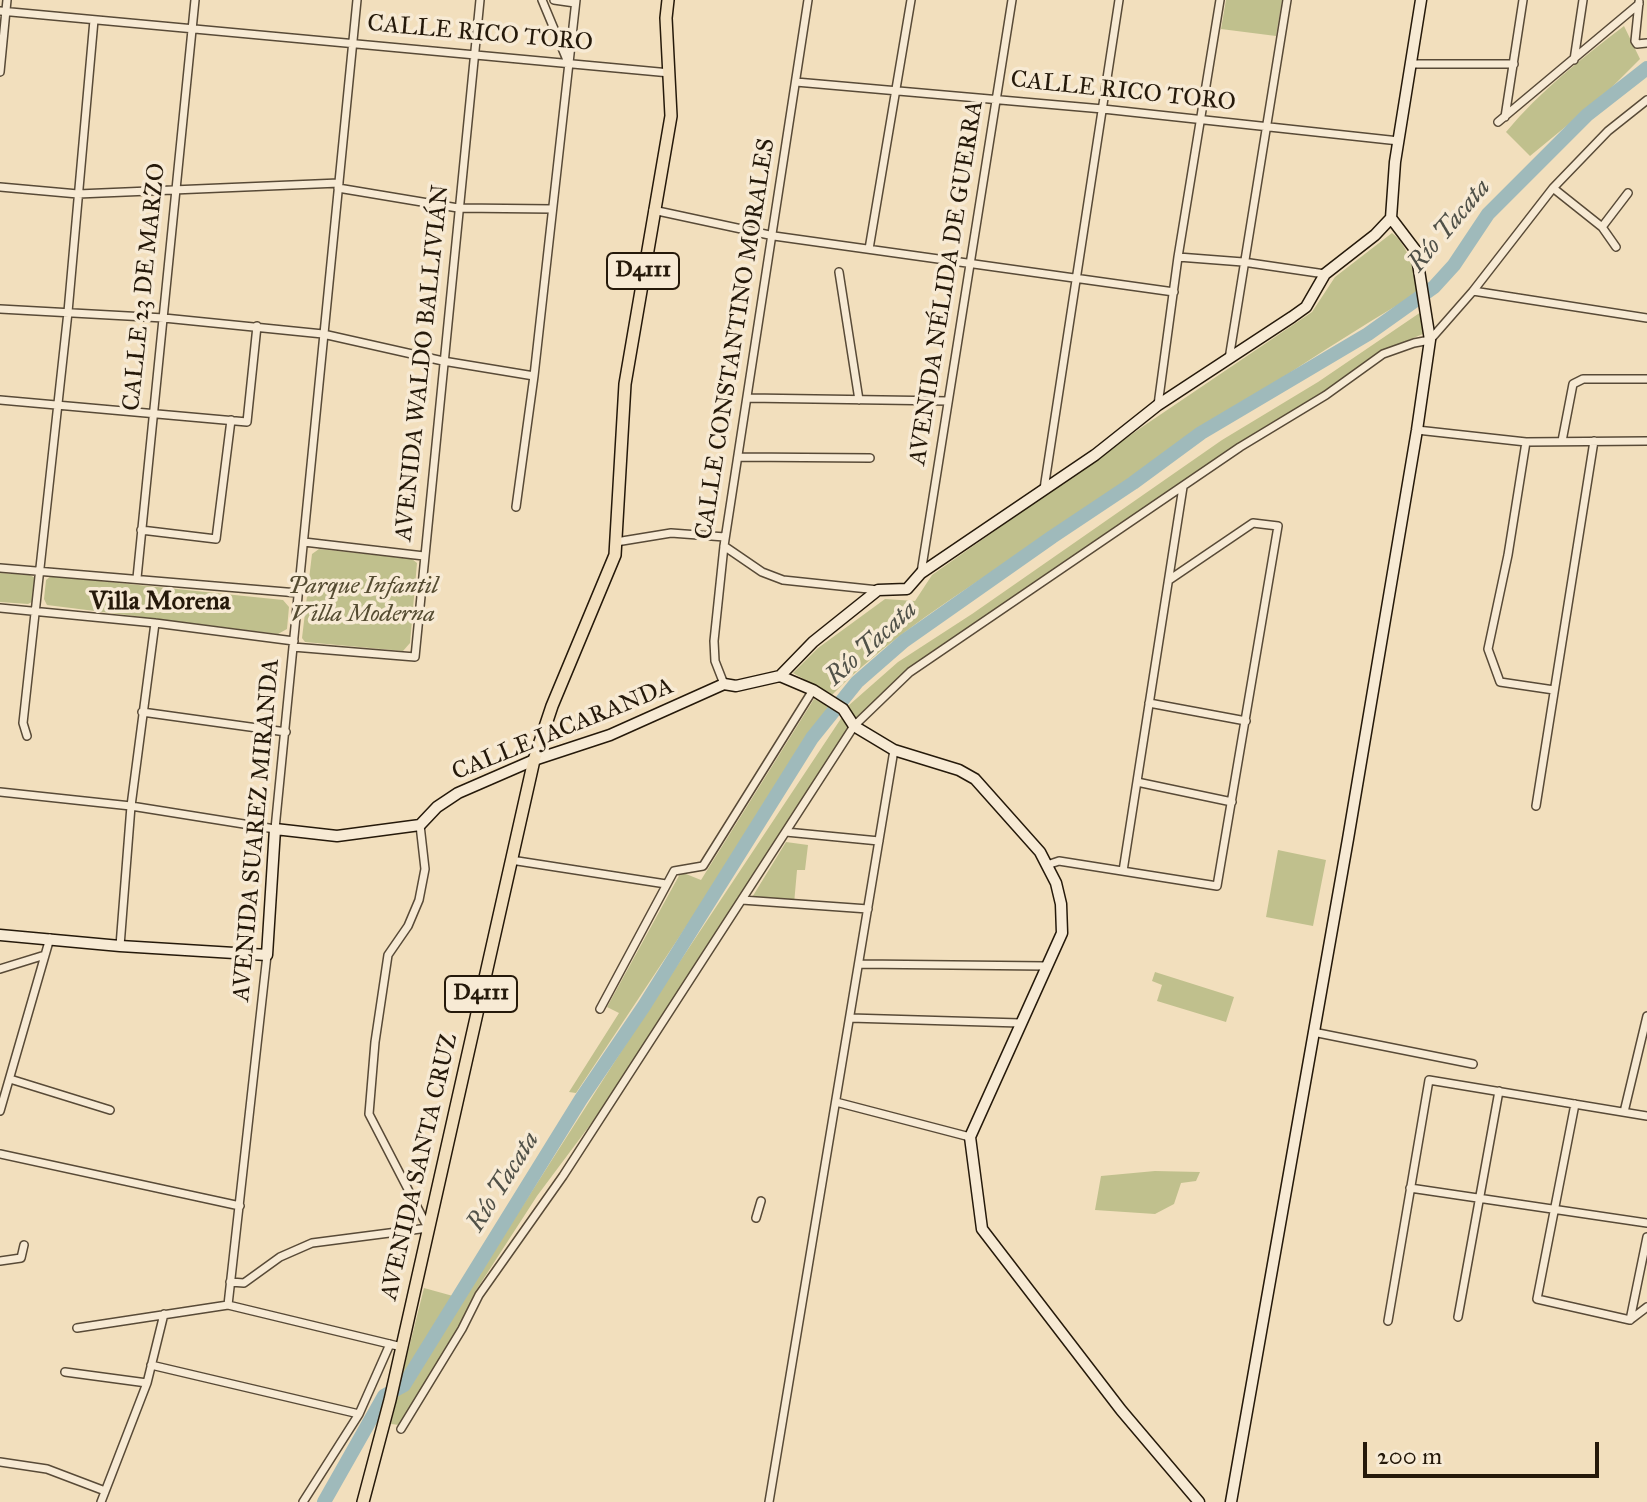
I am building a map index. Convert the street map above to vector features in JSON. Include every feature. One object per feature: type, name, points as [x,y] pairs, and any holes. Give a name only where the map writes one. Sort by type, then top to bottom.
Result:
[{"type":"main road","name":"AVENIDA SANTA CRUZ","points":[[363,1502],[390,1400],[396,1345],[428,1228],[534,760],[552,706],[615,555],[625,384],[671,116],[666,18],[668,0]]},
{"type":"street","points":[[0,72],[3,11],[7,0]]},
{"type":"street","name":"CALLE 23 DE MARZO","points":[[137,578],[195,0]]},
{"type":"street","name":"AVENIDA SUAREZ MIRANDA","points":[[228,1305],[267,955],[275,829],[357,0]]},
{"type":"street","name":"AVENIDA WALDO BALLIVIÁN","points":[[294,644],[415,657],[480,0]]},
{"type":"street","points":[[542,0],[568,62]]},
{"type":"street","points":[[516,507],[534,376],[575,2],[554,0]]},
{"type":"street","name":"CALLE CONSTANTINO MORALES","points":[[724,684],[715,661],[714,641],[725,537],[774,236],[808,0]]},
{"type":"street","points":[[869,249],[911,0]]},
{"type":"street","name":"AVENIDA NÉLIDA DE GUERRA","points":[[921,573],[1012,0]]},
{"type":"street","points":[[1044,489],[1119,0]]},
{"type":"street","points":[[1158,405],[1178,257],[1220,0]]},
{"type":"street","points":[[1229,359],[1287,0]]},
{"type":"street","points":[[724,546],[762,572],[783,580],[878,590],[907,589],[921,573],[1095,455],[1158,405],[1306,307],[1325,274],[1375,235],[1391,218],[1399,141],[1421,0]]},
{"type":"street","points":[[1523,0],[1502,120],[1639,2]]},
{"type":"street","points":[[1574,60],[1583,0]]},
{"type":"street","points":[[1639,2],[1635,41],[1637,44],[1647,43]]},
{"type":"street","name":"CALLE RICO TORO","points":[[3,11],[670,73]]},
{"type":"street","points":[[27,736],[23,723],[68,312],[94,20]]},
{"type":"street","points":[[1412,64],[1514,64]]},
{"type":"street","name":"CALLE RICO TORO","points":[[796,82],[1103,109],[1399,141]]},
{"type":"street","points":[[401,1429],[462,1329],[479,1295],[563,1176],[854,726],[910,672],[1240,447],[1326,395],[1383,354],[1430,340],[1473,291],[1553,188],[1608,131],[1647,100]]},
{"type":"street","points":[[0,187],[78,194],[338,186],[458,208],[552,209]]},
{"type":"street","points":[[1553,188],[1602,227],[1616,247]]},
{"type":"street","points":[[1602,227],[1628,193]]},
{"type":"street","points":[[653,210],[774,236],[1174,292]]},
{"type":"street","points":[[1231,1502],[1430,340],[1416,251],[1391,218]]},
{"type":"street","points":[[1178,257],[1243,262],[1325,274]]},
{"type":"street","points":[[839,272],[859,400]]},
{"type":"street","points":[[1473,291],[1647,318]]},
{"type":"street","points":[[0,309],[164,318],[323,334],[443,361],[534,376]]},
{"type":"street","points":[[0,400],[247,422],[257,326]]},
{"type":"street","points":[[1562,441],[1573,384],[1583,379],[1647,379]]},
{"type":"street","points":[[748,398],[948,401]]},
{"type":"street","points":[[141,530],[216,539],[231,420]]},
{"type":"street","points":[[1417,430],[1526,442],[1647,441]]},
{"type":"street","points":[[1536,806],[1594,441]]},
{"type":"street","points":[[1526,442],[1508,555],[1488,649],[1500,682],[1554,690]]},
{"type":"street","points":[[738,457],[870,458]]},
{"type":"street","points":[[1123,871],[1183,487]]},
{"type":"street","points":[[1047,865],[1059,861],[1217,886],[1278,526],[1253,523],[1169,580]]},
{"type":"street","points":[[616,542],[671,533],[725,537]]},
{"type":"street","points":[[304,542],[424,556]]},
{"type":"street","points":[[0,568],[298,593]]},
{"type":"street","points":[[878,590],[813,642],[780,676],[813,690],[839,706],[854,726],[894,750],[959,770],[975,779],[1040,852],[1047,865],[1061,904],[1062,933],[970,1137],[982,1229],[1121,1410],[1199,1502]]},
{"type":"street","points":[[0,608],[155,623],[294,644]]},
{"type":"street","points":[[120,946],[131,806],[155,623]]},
{"type":"street","name":"CALLE JACARANDA","points":[[420,825],[437,807],[458,793],[534,760],[610,735],[724,684],[736,686],[780,676]]},
{"type":"street","points":[[600,1009],[674,871],[703,866],[813,690]]},
{"type":"street","points":[[1149,703],[1246,721]]},
{"type":"street","points":[[142,712],[286,732]]},
{"type":"street","points":[[769,1502],[894,750]]},
{"type":"street","points":[[1137,782],[1232,802]]},
{"type":"street","points":[[0,792],[131,806],[337,836],[420,825],[425,869],[419,900],[408,926],[388,955],[375,1042],[369,1114],[428,1228],[312,1243],[280,1257],[244,1283],[230,1282]]},
{"type":"street","points":[[786,832],[879,841]]},
{"type":"street","points":[[511,860],[666,884]]},
{"type":"street","points":[[742,900],[868,909]]},
{"type":"street","points":[[0,935],[267,955]]},
{"type":"street","points":[[0,1111],[50,938]]},
{"type":"street","points":[[0,969],[45,955]]},
{"type":"street","points":[[859,964],[1045,966]]},
{"type":"street","points":[[1624,1112],[1647,1016]]},
{"type":"street","points":[[850,1018],[1020,1023]]},
{"type":"street","points":[[1313,1032],[1473,1064]]},
{"type":"street","points":[[10,1079],[110,1110]]},
{"type":"street","points":[[1388,1321],[1429,1080],[1647,1116]]},
{"type":"street","points":[[1458,1317],[1499,1091]]},
{"type":"street","points":[[836,1102],[970,1137]]},
{"type":"street","points":[[1575,1104],[1537,1299],[1630,1320]]},
{"type":"street","points":[[0,1154],[240,1206]]},
{"type":"street","points":[[1410,1188],[1647,1223]]},
{"type":"street","points":[[756,1218],[761,1201]]},
{"type":"street","points":[[1630,1320],[1647,1237]]},
{"type":"street","points":[[0,1261],[21,1258],[24,1245]]},
{"type":"street","points":[[77,1328],[228,1305],[396,1345],[359,1414],[303,1502]]},
{"type":"street","points":[[1630,1320],[1647,1307]]},
{"type":"street","points":[[101,1502],[147,1383],[164,1314]]},
{"type":"street","points":[[151,1365],[359,1414]]},
{"type":"street","points":[[65,1372],[147,1383]]},
{"type":"street","points":[[0,1462],[47,1469],[105,1491]]},
{"type":"green space","points":[[1226,0],[1282,0],[1276,36],[1221,29]]},
{"type":"green space","points":[[1624,26],[1640,59],[1604,95],[1530,156],[1506,132],[1547,89]]},
{"type":"green space","points":[[1392,233],[1407,252],[1419,292],[1281,378],[940,607],[857,671],[832,695],[793,673],[818,648],[885,599],[915,601],[932,575],[1312,312],[1335,277]]},
{"type":"green space","points":[[1421,312],[1423,334],[1382,351],[1325,392],[1242,441],[911,667],[856,719],[848,706],[898,662],[1222,440],[1318,382]]},
{"type":"green space","name":"Parque Infantil Villa Moderna","points":[[319,549],[412,559],[417,563],[410,643],[403,651],[305,642],[302,638],[312,554]]},
{"type":"green space","points":[[0,573],[35,578],[32,602],[0,602]]},
{"type":"green space","points":[[51,576],[283,600],[289,607],[287,629],[278,634],[47,605],[44,599],[46,580]]},
{"type":"green space","points":[[814,699],[831,707],[784,772],[576,1093],[569,1092],[619,1013],[607,1007],[681,872],[701,880]]},
{"type":"green space","points":[[842,717],[849,728],[596,1117],[537,1196],[475,1292],[459,1327],[399,1425],[391,1424],[399,1390],[405,1390],[647,1011]]},
{"type":"green space","points":[[786,842],[808,845],[805,870],[797,870],[794,904],[751,899]]},
{"type":"green space","points":[[1278,850],[1326,860],[1313,926],[1266,917]]},
{"type":"green space","points":[[1155,972],[1234,997],[1226,1022],[1157,1001],[1162,985],[1152,981]]},
{"type":"green space","points":[[1155,1171],[1200,1172],[1196,1181],[1181,1183],[1174,1204],[1155,1214],[1095,1210],[1101,1176]]},
{"type":"green space","points":[[424,1288],[453,1296],[401,1380]]},
{"type":"waterway","name":"Río Tacata","points":[[324,1502],[384,1396],[404,1385],[581,1099],[644,1006],[812,738],[857,682],[904,641],[1201,433],[1368,334],[1434,287],[1454,265],[1488,214],[1587,115],[1647,68]]},
{"type":"district","name":"Villa Morena","points":[[160,603]]}]
